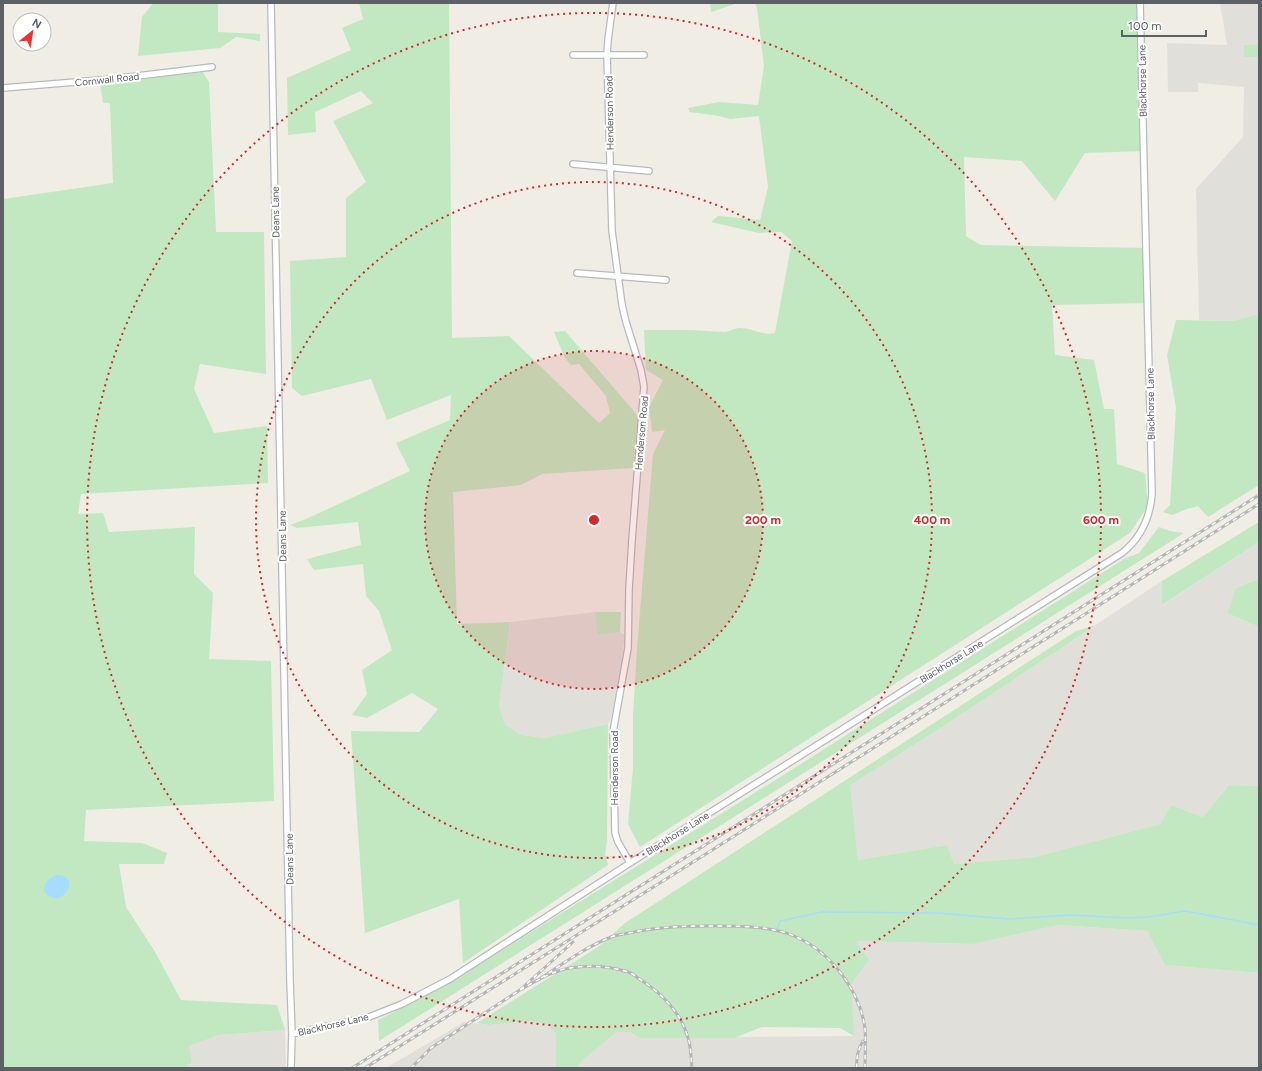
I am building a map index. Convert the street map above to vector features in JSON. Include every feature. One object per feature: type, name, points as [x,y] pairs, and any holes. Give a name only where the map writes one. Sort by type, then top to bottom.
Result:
[{"type":"street","name":"Deans Lane","points":[[272,3],[292,1034],[291,1068]]},
{"type":"street","name":"Henderson Road","points":[[613,3],[607,54],[612,231],[626,322],[641,370],[644,387],[632,540],[628,648],[613,732],[615,833],[618,842],[630,863]]},
{"type":"street","name":"Blackhorse Lane","points":[[292,1034],[369,1017],[402,1004],[450,979],[630,863],[1122,553],[1132,544],[1141,532],[1148,517],[1152,494],[1140,3]]},
{"type":"street","points":[[573,55],[644,55]]},
{"type":"street","name":"Cornwall Road","points":[[3,88],[112,79],[212,67]]},
{"type":"street","points":[[573,164],[649,171]]},
{"type":"street","points":[[577,273],[666,280]]},
{"type":"shaded area","points":[[1220,3],[1259,3],[1259,44],[1244,45],[1244,57],[1259,57],[1259,314],[1234,321],[1199,320],[1196,189],[1243,137],[1244,87],[1198,83],[1198,92],[1168,92],[1167,43],[1227,45]]},
{"type":"shaded area","points":[[1259,542],[1259,579],[1236,588],[1227,613],[1259,627],[1259,786],[1229,785],[1203,817],[1171,805],[1162,824],[1035,857],[954,864],[947,845],[858,860],[849,785],[933,733],[1162,581],[1163,605]]},
{"type":"shaded area","points":[[595,612],[597,635],[620,632],[625,635],[621,667],[611,718],[608,724],[545,738],[522,735],[505,726],[499,706],[510,622]]},
{"type":"shaded area","points":[[1058,925],[1147,931],[1165,965],[1259,973],[1259,1068],[577,1068],[583,1060],[615,1032],[629,1032],[640,1038],[853,1036],[851,984],[869,960],[856,941],[974,944]]},
{"type":"shaded area","points":[[531,1021],[546,1024],[556,1033],[556,1068],[386,1068],[464,1022],[489,1025]]},
{"type":"shaded area","points":[[285,1030],[286,1068],[186,1068],[192,1062],[188,1046],[219,1035]]},
{"type":"green space","points":[[153,3],[218,3],[218,32],[260,34],[260,41],[236,37],[220,48],[138,56],[142,17]]},
{"type":"green space","points":[[359,3],[449,3],[452,338],[509,336],[599,423],[610,413],[606,396],[579,364],[571,365],[565,358],[554,332],[565,331],[638,416],[633,468],[542,474],[521,485],[453,492],[457,624],[510,622],[499,706],[505,725],[522,735],[545,738],[608,724],[607,842],[605,854],[608,865],[463,963],[459,899],[365,933],[351,731],[419,732],[438,709],[412,693],[367,718],[352,715],[367,694],[362,670],[392,650],[379,611],[366,596],[363,564],[314,570],[307,559],[361,545],[358,522],[297,528],[290,525],[410,471],[396,443],[450,420],[451,395],[387,420],[371,379],[302,396],[292,388],[290,261],[346,257],[346,198],[366,182],[333,121],[373,103],[361,91],[315,112],[316,132],[288,135],[287,78],[351,50],[342,28],[363,19]]},
{"type":"green space","points":[[710,3],[738,3],[711,12]]},
{"type":"green space","points":[[755,3],[1142,3],[1146,151],[1085,153],[1055,201],[1022,161],[964,157],[966,236],[981,245],[1148,248],[1150,303],[1052,305],[1055,355],[1094,360],[1104,409],[1114,409],[1117,464],[1145,473],[1148,506],[1130,533],[640,847],[628,824],[633,768],[633,714],[653,454],[665,430],[652,432],[649,407],[663,380],[646,370],[644,330],[724,332],[740,328],[762,333],[775,333],[792,241],[781,232],[759,233],[711,222],[718,216],[760,220],[768,187],[759,116],[730,119],[690,112],[688,108],[719,102],[758,105],[764,66],[757,8]]},
{"type":"green space","points":[[1259,44],[1259,57],[1244,57],[1244,45]]},
{"type":"green space","points":[[203,72],[209,82],[216,232],[264,232],[266,374],[200,364],[194,389],[214,433],[267,426],[268,483],[81,494],[78,514],[103,513],[109,532],[195,527],[194,574],[213,593],[209,659],[271,661],[274,801],[86,810],[84,841],[142,843],[167,853],[164,864],[119,864],[126,907],[154,950],[181,1000],[277,1005],[285,1030],[219,1035],[189,1046],[192,1062],[186,1068],[3,1068],[3,199],[113,183],[110,103],[103,103],[100,84]]},
{"type":"green space","points":[[1259,314],[1259,485],[1208,517],[1198,506],[1172,515],[1163,512],[1170,505],[1176,408],[1167,355],[1176,320],[1234,321]]},
{"type":"green space","points":[[1259,522],[1259,542],[1162,605],[1162,581]]},
{"type":"green space","points":[[1159,527],[1170,531],[1184,533],[379,1041],[378,1020],[459,977],[777,779],[1124,559],[1139,553]]},
{"type":"green space","points":[[1259,579],[1259,627],[1227,613],[1236,588]]},
{"type":"green space","points":[[595,612],[621,612],[620,632],[597,635]]},
{"type":"green space","points":[[1096,625],[933,733],[850,785],[858,860],[947,845],[954,864],[1035,857],[1161,824],[1171,805],[1203,817],[1229,785],[1259,786],[1259,973],[1165,965],[1147,931],[1058,925],[974,944],[856,941],[869,960],[851,984],[854,1036],[840,1028],[762,1027],[734,1038],[640,1038],[629,1032],[616,1032],[583,1060],[577,1068],[556,1068],[556,1033],[546,1024],[531,1021],[489,1025],[477,1023],[598,947],[625,923],[1076,631]]},
{"type":"water","points":[[58,875],[65,877],[68,880],[68,889],[62,896],[53,898],[45,893],[44,889],[46,882],[49,879]]},
{"type":"waterway","points":[[776,931],[780,921],[822,912],[938,913],[1009,919],[1071,915],[1128,918],[1148,917],[1185,911],[1259,925]]},
{"type":"railway","points":[[352,1068],[1259,495]]},
{"type":"railway","points":[[365,1068],[1259,504]]},
{"type":"railway","points":[[541,978],[602,941],[611,937],[639,931],[658,928],[728,926],[763,928],[784,932],[820,951],[850,986],[862,1014],[865,1029],[865,1068]]},
{"type":"railway","points":[[411,1068],[431,1048],[520,990],[573,942]]},
{"type":"railway","points":[[520,990],[550,974],[563,969],[599,967],[614,968],[631,973],[662,996],[675,1011],[685,1029],[689,1041],[692,1068]]},
{"type":"railway","points":[[857,1068],[858,1054],[863,1041]]}]
